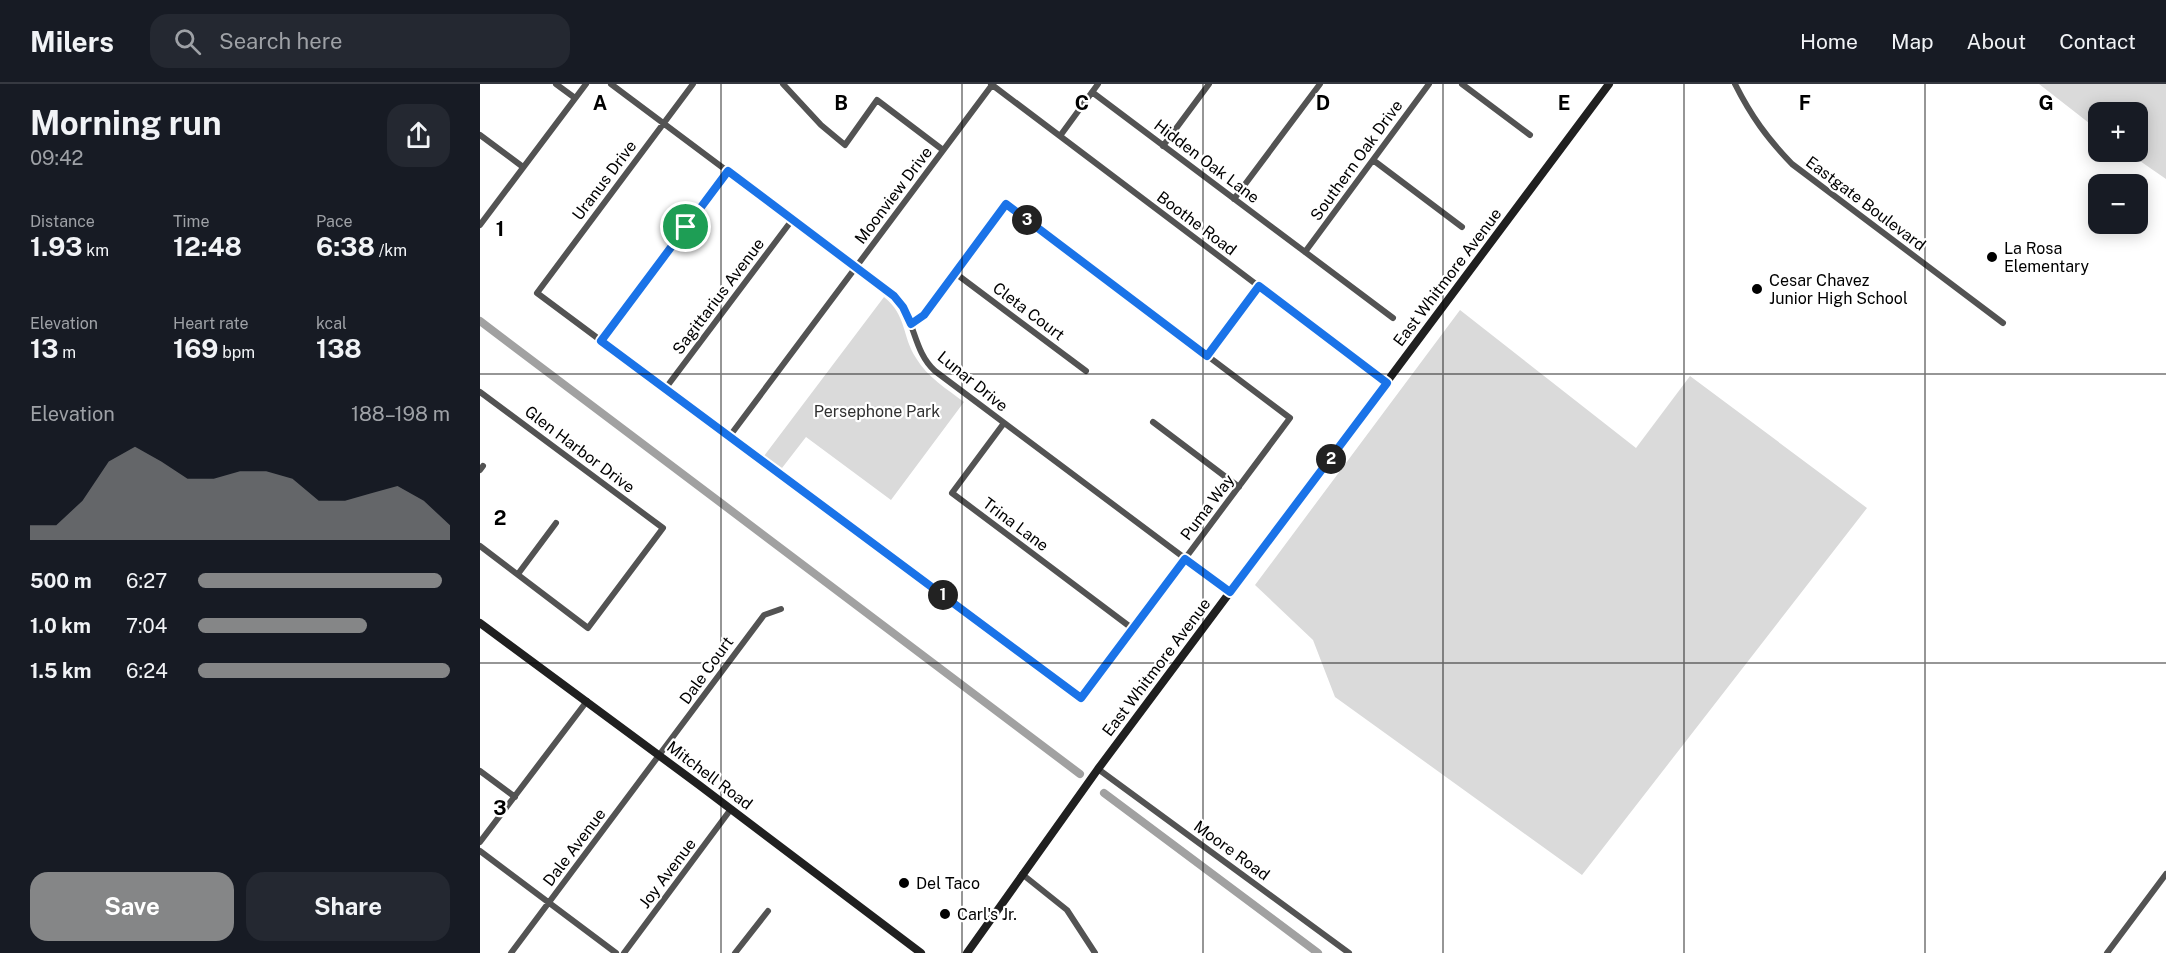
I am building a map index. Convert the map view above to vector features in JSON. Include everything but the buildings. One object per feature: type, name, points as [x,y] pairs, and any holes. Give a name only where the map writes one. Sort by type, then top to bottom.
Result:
[{"type":"main road","name":"East Whitmore Avenue","points":[[968,953],[1098,769],[1609,84]]},
{"type":"main road","name":"Mitchell Road","points":[[480,623],[921,953]]},
{"type":"street","points":[[556,84],[575,98]]},
{"type":"street","points":[[480,225],[586,84]]},
{"type":"street","name":"Lunar Drive","points":[[611,84],[898,300],[911,324],[918,349],[928,364],[1230,592]]},
{"type":"street","name":"Uranus Drive","points":[[601,341],[537,293],[693,84]]},
{"type":"street","points":[[783,84],[845,145],[877,100],[943,150]]},
{"type":"street","name":"Moonview Drive","points":[[729,437],[992,84]]},
{"type":"street","name":"Boothe Road","points":[[992,84],[1387,383]]},
{"type":"street","points":[[1060,136],[1098,84]]},
{"type":"street","points":[[1163,146],[1209,84]]},
{"type":"street","points":[[1234,199],[1320,84]]},
{"type":"street","name":"Southern Oak Drive","points":[[1305,252],[1429,84]]},
{"type":"street","points":[[1462,84],[1530,135]]},
{"type":"street","name":"Eastgate Boulevard","points":[[1735,84],[1748,111],[1768,140],[1792,164],[2003,322]]},
{"type":"street","name":"Hidden Oak Lane","points":[[1092,92],[1393,318]]},
{"type":"street","points":[[480,135],[523,167]]},
{"type":"street","points":[[1373,160],[1462,227]]},
{"type":"street","points":[[728,171],[601,341],[729,437]]},
{"type":"street","points":[[911,324],[924,315],[1006,204],[1207,356],[1259,286]]},
{"type":"street","name":"Sagittarius Avenue","points":[[665,389],[792,220]]},
{"type":"street","name":"Cleta Court","points":[[955,273],[1086,371]]},
{"type":"street","name":"Puma Way","points":[[729,437],[805,491],[1081,698],[1290,418],[1207,356]]},
{"type":"street","name":"Glen Harbor Drive","points":[[480,392],[663,528],[588,627],[518,574]]},
{"type":"street","points":[[1153,422],[1239,486]]},
{"type":"street","name":"Trina Lane","points":[[1004,423],[952,493],[1133,629]]},
{"type":"street","points":[[480,546],[518,574],[556,523]]},
{"type":"street","name":"Dale Court","points":[[659,756],[764,615],[781,609]]},
{"type":"street","points":[[480,842],[587,701]]},
{"type":"street","name":"Dale Avenue","points":[[511,953],[659,756]]},
{"type":"street","name":"Moore Road","points":[[1098,769],[1349,953]]},
{"type":"street","points":[[480,771],[515,797]]},
{"type":"street","name":"Joy Avenue","points":[[624,953],[731,809]]},
{"type":"street","points":[[480,851],[616,953]]},
{"type":"street","points":[[1022,874],[1067,910],[1095,953]]},
{"type":"street","points":[[2107,953],[2166,874]]},
{"type":"street","points":[[735,953],[768,911]]},
{"type":"green space","points":[[2039,84],[2166,84],[2166,179],[2141,162],[2148,162],[2148,102],[2088,102],[2088,122]]},
{"type":"green space","name":"Persephone Park","points":[[884,297],[897,311],[912,350],[921,365],[964,402],[891,500],[806,437],[782,468],[764,456]]},
{"type":"green space","points":[[1460,310],[1636,448],[1690,376],[1867,508],[1582,875],[1335,697],[1313,640],[1255,585]]},
{"type":"waterway","points":[[480,321],[1080,774]]},
{"type":"waterway","points":[[1104,793],[1318,953]]},
{"type":"place","name":"La Rosa Elementary","points":[[1992,257]]},
{"type":"place","name":"Cesar Chavez Junior High School","points":[[1757,289]]},
{"type":"place","name":"Del Taco","points":[[904,883]]},
{"type":"place","name":"Carl's Jr.","points":[[945,914]]},
{"type":"route","points":[[728,171],[894,296],[903,307],[911,324],[924,315],[1006,204],[1207,356],[1259,286],[1387,383],[1230,592],[1185,559],[1081,698],[601,341],[686,227],[728,171]]}]
